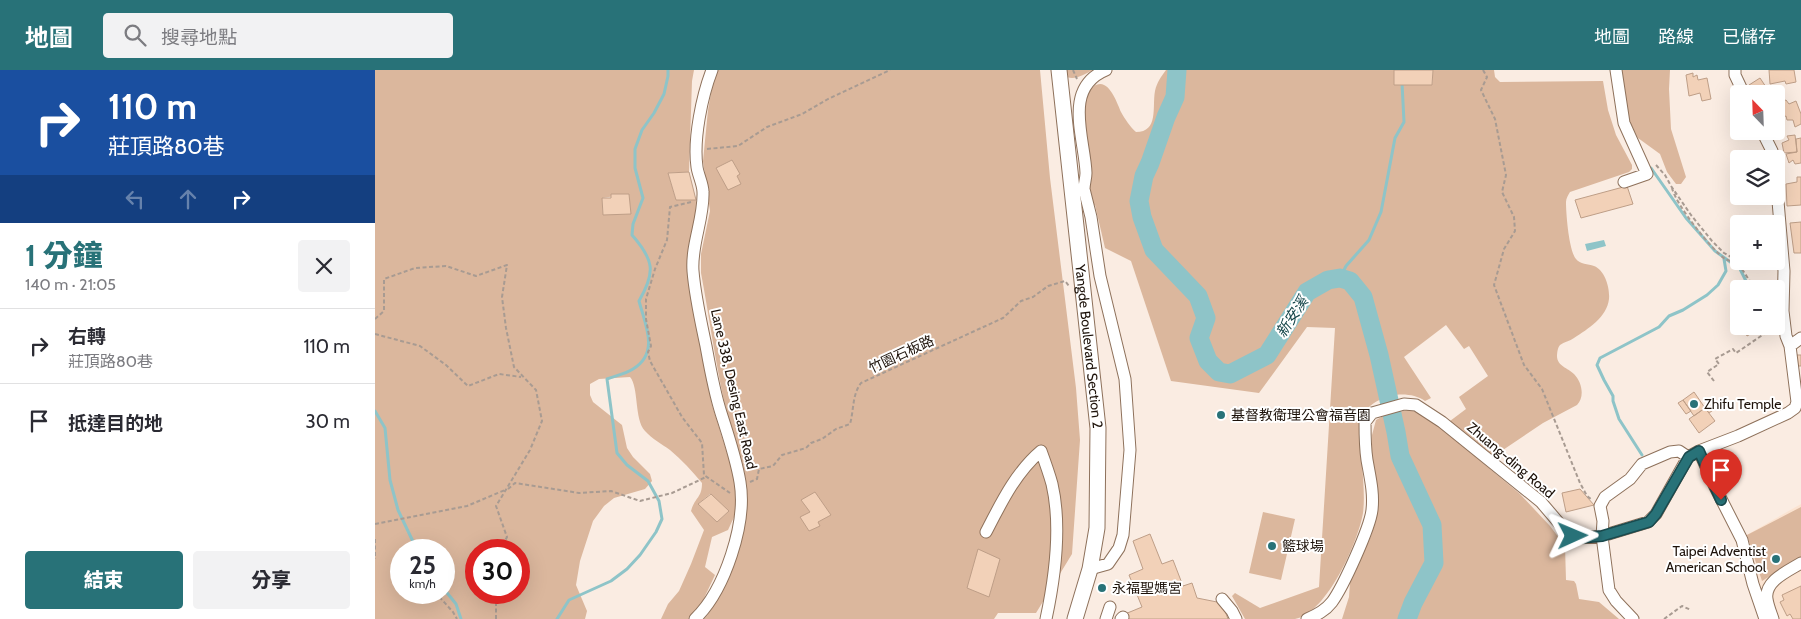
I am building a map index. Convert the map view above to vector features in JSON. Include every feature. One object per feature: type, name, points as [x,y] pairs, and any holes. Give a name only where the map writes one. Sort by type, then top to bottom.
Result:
[{"type":"main road","name":"Yangde Boulevard Section 2","points":[[1059,70],[1078,190],[1098,428],[1097,528],[1090,569],[1075,619]]},
{"type":"street","name":"Lane 338, Desing East Road","points":[[695,619],[711,598],[724,573],[739,523],[741,490],[733,451],[713,382],[701,325],[693,271],[694,250],[702,211],[703,190],[697,166],[698,132],[705,89],[712,70]]},
{"type":"street","points":[[1090,569],[1108,564],[1119,548],[1123,535],[1130,450],[1125,379],[1101,276],[1091,217],[1078,190],[1086,174],[1078,110],[1083,93],[1090,81],[1100,72],[1106,70]]},
{"type":"street","points":[[1616,70],[1620,107],[1624,123],[1647,174],[1624,182]]},
{"type":"street","points":[[1735,70],[1735,75],[1740,85]]},
{"type":"street","name":"Zhuang-ding Road","points":[[1307,619],[1322,612],[1332,602],[1368,528],[1372,511],[1372,491],[1367,458],[1365,422],[1373,413],[1404,404],[1416,405],[1442,422],[1541,502],[1564,529],[1579,538],[1602,536],[1649,522],[1656,514],[1689,457],[1788,413],[1795,408],[1797,402],[1783,311],[1784,271],[1778,205]]},
{"type":"street","points":[[1788,341],[1801,338]]},
{"type":"street","points":[[1633,619],[1616,601],[1609,590],[1600,506],[1605,497],[1630,479],[1642,464],[1679,450],[1689,457]]},
{"type":"street","points":[[986,532],[1004,495],[1033,458],[1041,451],[1052,485],[1056,524],[1055,569],[1046,619]]},
{"type":"street","points":[[1699,451],[1742,540],[1753,584],[1765,619]]},
{"type":"street","points":[[1773,619],[1767,598],[1768,588],[1777,578],[1801,563]]},
{"type":"street","points":[[1222,599],[1236,619]]},
{"type":"street","points":[[1106,619],[1110,607]]},
{"type":"path","points":[[702,146],[706,149],[737,146],[767,127],[802,114],[828,99],[890,70]]},
{"type":"path","points":[[1483,70],[1487,77],[1481,90],[1495,119],[1506,175],[1503,192],[1514,217],[1515,231],[1504,249],[1494,285],[1525,365],[1542,389],[1580,484],[1587,496],[1600,506]]},
{"type":"path","points":[[1661,170],[1712,241],[1724,253],[1737,260],[1750,280]]},
{"type":"path","points":[[703,190],[697,200],[670,207],[667,240],[655,269],[646,299],[646,319],[651,346],[648,352],[650,361],[682,416],[702,443],[704,475],[730,493],[741,490]]},
{"type":"path","points":[[375,319],[384,311],[384,279],[415,268],[447,266],[476,276],[507,265],[503,296],[505,328],[514,367],[536,390],[541,421],[529,450],[496,506],[507,537],[506,539]]},
{"type":"path","name":"竹園石板路","points":[[741,490],[743,485],[757,479],[759,469],[773,466],[782,456],[806,448],[811,443],[850,424],[856,390],[861,383],[1003,318],[1021,300],[1033,297],[1048,286],[1065,281],[1069,284],[1069,288]]},
{"type":"path","points":[[375,334],[420,346],[446,365],[469,386],[499,374],[523,377]]},
{"type":"path","points":[[1714,381],[1707,372],[1719,364],[1715,360],[1733,349],[1737,353],[1763,335]]},
{"type":"path","points":[[1774,335],[1788,341]]},
{"type":"path","points":[[375,524],[467,506],[506,490],[515,483],[579,493],[611,490],[641,501],[664,495],[707,477]]},
{"type":"path","points":[[375,539],[375,559]]},
{"type":"path","points":[[446,604],[457,619]]},
{"type":"path","points":[[496,604],[496,619]]},
{"type":"path","points":[[1664,619],[1683,606],[1691,610]]},
{"type":"shaded area","points":[[375,70],[694,70],[689,172],[668,173],[676,200],[696,200],[693,308],[712,405],[736,482],[735,515],[728,530],[712,537],[705,567],[715,575],[698,611],[689,619],[661,619],[668,604],[679,591],[704,530],[691,511],[700,495],[702,483],[670,450],[645,431],[639,419],[635,388],[630,377],[599,379],[590,384],[590,395],[593,402],[622,425],[627,448],[650,474],[652,481],[645,489],[614,498],[604,506],[593,521],[580,561],[576,585],[587,611],[585,619],[375,619]],"holes":[[[629,194],[630,214],[603,214],[602,198]],[[710,494],[729,511],[717,522],[698,504]]]},
{"type":"shaded area","points":[[715,70],[1040,70],[1050,178],[1076,388],[1080,440],[1072,554],[1036,613],[998,613],[994,619],[704,619],[711,610],[726,581],[743,529],[747,502],[745,477],[724,401],[701,273],[701,254],[710,211],[703,161],[708,110]]},
{"type":"shaded area","points":[[1062,70],[1093,70],[1071,78],[1063,75]]},
{"type":"shaded area","points":[[1166,70],[1394,70],[1394,85],[1432,85],[1433,70],[1494,70],[1495,77],[1500,82],[1603,81],[1608,110],[1616,135],[1632,165],[1632,169],[1629,172],[1570,192],[1566,200],[1568,232],[1574,255],[1580,262],[1594,266],[1601,271],[1608,285],[1609,295],[1605,311],[1601,317],[1585,331],[1560,345],[1558,350],[1557,359],[1559,362],[1574,374],[1579,381],[1582,394],[1577,405],[1543,423],[1490,457],[1450,421],[1466,409],[1459,397],[1488,376],[1469,346],[1464,349],[1446,325],[1404,357],[1431,398],[1425,401],[1407,395],[1388,397],[1379,400],[1364,413],[1360,421],[1364,501],[1363,513],[1355,541],[1339,575],[1329,590],[1307,614],[1295,619],[1245,619],[1232,596],[1235,593],[1260,608],[1319,587],[1335,328],[1307,327],[1259,393],[1171,381],[1131,261],[1105,248],[1095,205],[1083,208],[1083,100],[1089,91],[1098,84],[1107,87],[1132,128],[1136,132],[1143,131],[1148,128],[1153,118],[1156,88]]},
{"type":"shaded area","points":[[1622,70],[1670,70],[1671,129],[1686,177],[1681,184],[1676,184],[1667,172],[1660,154],[1638,138],[1625,113]]},
{"type":"shaded area","points":[[1408,410],[1419,412],[1428,417],[1520,494],[1550,526],[1565,546],[1566,580],[1574,581],[1579,599],[1599,602],[1619,619],[1342,619],[1349,597],[1350,582],[1371,536],[1377,512],[1372,468],[1372,435],[1376,420],[1385,415]]},
{"type":"shaded area","name":"Taipei Adventist American School","points":[[1801,504],[1801,619],[1768,619],[1743,537]]},
{"type":"shaded area","points":[[1801,507],[1801,557],[1762,581],[1747,535]]},
{"type":"shaded area","name":"籃球場","points":[[1263,512],[1295,519],[1281,580],[1249,573]]},
{"type":"water","points":[[1604,240],[1606,246],[1587,251],[1585,244]]},
{"type":"building","points":[[1394,70],[1433,70],[1432,85],[1394,85]]},
{"type":"building","points":[[1769,70],[1794,70],[1796,82],[1786,84],[1785,81],[1770,84]]},
{"type":"building","points":[[1693,73],[1693,77],[1697,75],[1698,80],[1707,78],[1711,99],[1702,101],[1700,93],[1689,96],[1686,75]]},
{"type":"building","points":[[1760,78],[1765,85],[1749,85]]},
{"type":"building","points":[[1785,100],[1789,104],[1796,101],[1801,114],[1801,124],[1795,127],[1793,120],[1787,120]]},
{"type":"building","points":[[1795,135],[1797,152],[1785,153],[1782,143],[1789,140],[1787,136]]},
{"type":"building","points":[[1801,138],[1801,163],[1795,164],[1793,160],[1789,163],[1786,154],[1797,152],[1796,139]]},
{"type":"building","points":[[732,160],[740,174],[737,176],[741,184],[728,190],[716,168]]},
{"type":"building","points":[[689,172],[696,200],[676,200],[668,173]]},
{"type":"building","points":[[1797,177],[1801,177],[1801,205],[1787,206],[1786,184],[1797,182]]},
{"type":"building","points":[[1627,186],[1633,204],[1581,218],[1575,200]]},
{"type":"building","points":[[611,194],[629,194],[631,214],[603,215],[602,198],[611,198]]},
{"type":"building","points":[[1801,222],[1801,253],[1794,253],[1790,223]]},
{"type":"building","points":[[1796,355],[1801,355],[1801,366],[1797,366]]},
{"type":"building","name":"Zhifu Temple","points":[[1694,392],[1705,408],[1694,416],[1683,400]]},
{"type":"building","points":[[1683,400],[1691,411],[1686,414],[1678,403]]},
{"type":"building","points":[[1715,400],[1719,406],[1709,413],[1705,408]]},
{"type":"building","points":[[1705,408],[1715,421],[1699,433],[1689,419]]},
{"type":"building","points":[[1580,489],[1594,505],[1566,512],[1562,493]]},
{"type":"building","points":[[815,492],[831,515],[818,522],[820,526],[809,531],[800,517],[810,512],[801,500]]},
{"type":"building","points":[[711,494],[729,511],[717,522],[698,504]]},
{"type":"building","points":[[1150,534],[1162,564],[1173,560],[1183,586],[1192,583],[1197,598],[1217,602],[1224,608],[1228,619],[1127,619],[1125,614],[1142,607],[1129,575],[1143,569],[1133,541]]},
{"type":"building","points":[[978,549],[1000,559],[989,597],[967,588]]},
{"type":"building","points":[[1801,586],[1801,619],[1793,619],[1790,614],[1787,616],[1780,602],[1784,600],[1782,595]]},
{"type":"waterway","points":[[557,619],[569,600],[611,581],[627,569],[640,555],[656,532],[662,519],[659,501],[648,481],[627,465],[617,453],[607,379],[633,369],[646,355],[648,347],[647,328],[639,301],[648,282],[650,266],[645,252],[632,235],[633,224],[643,198],[635,168],[635,149],[642,130],[664,94],[668,70]]},
{"type":"waterway","name":"新安溪","points":[[1177,70],[1175,97],[1144,176],[1139,201],[1142,217],[1154,250],[1198,296],[1206,318],[1199,338],[1208,361],[1219,372],[1230,374],[1267,355],[1307,292],[1328,280],[1340,278],[1350,281],[1363,297],[1379,355],[1400,456],[1432,525],[1434,563],[1413,603],[1407,619]]},
{"type":"waterway","points":[[1340,278],[1346,266],[1369,240],[1381,212],[1395,138],[1404,122],[1402,83]]},
{"type":"waterway","points":[[1651,168],[1686,218],[1715,251],[1740,269],[1746,280]]},
{"type":"waterway","points":[[1642,455],[1619,419],[1613,396],[1597,365],[1600,358],[1659,327],[1669,316],[1683,310],[1707,295],[1718,285],[1726,271],[1724,259]]},
{"type":"waterway","points":[[375,411],[385,428],[390,480],[398,510],[412,539]]},
{"type":"waterway","points":[[455,603],[461,619]]},
{"type":"place","name":"Zhifu Temple","points":[[1694,404]]},
{"type":"place","name":"基督教衛理公會福音園","points":[[1221,415]]},
{"type":"place","name":"籃球場","points":[[1272,546]]},
{"type":"place","name":"Taipei Adventist American School","points":[[1776,559]]},
{"type":"place","name":"永福聖媽宮","points":[[1102,588]]},
{"type":"route","points":[[1573,536],[1579,538],[1602,536],[1649,522],[1656,514],[1689,457],[1699,451],[1721,500]]}]
